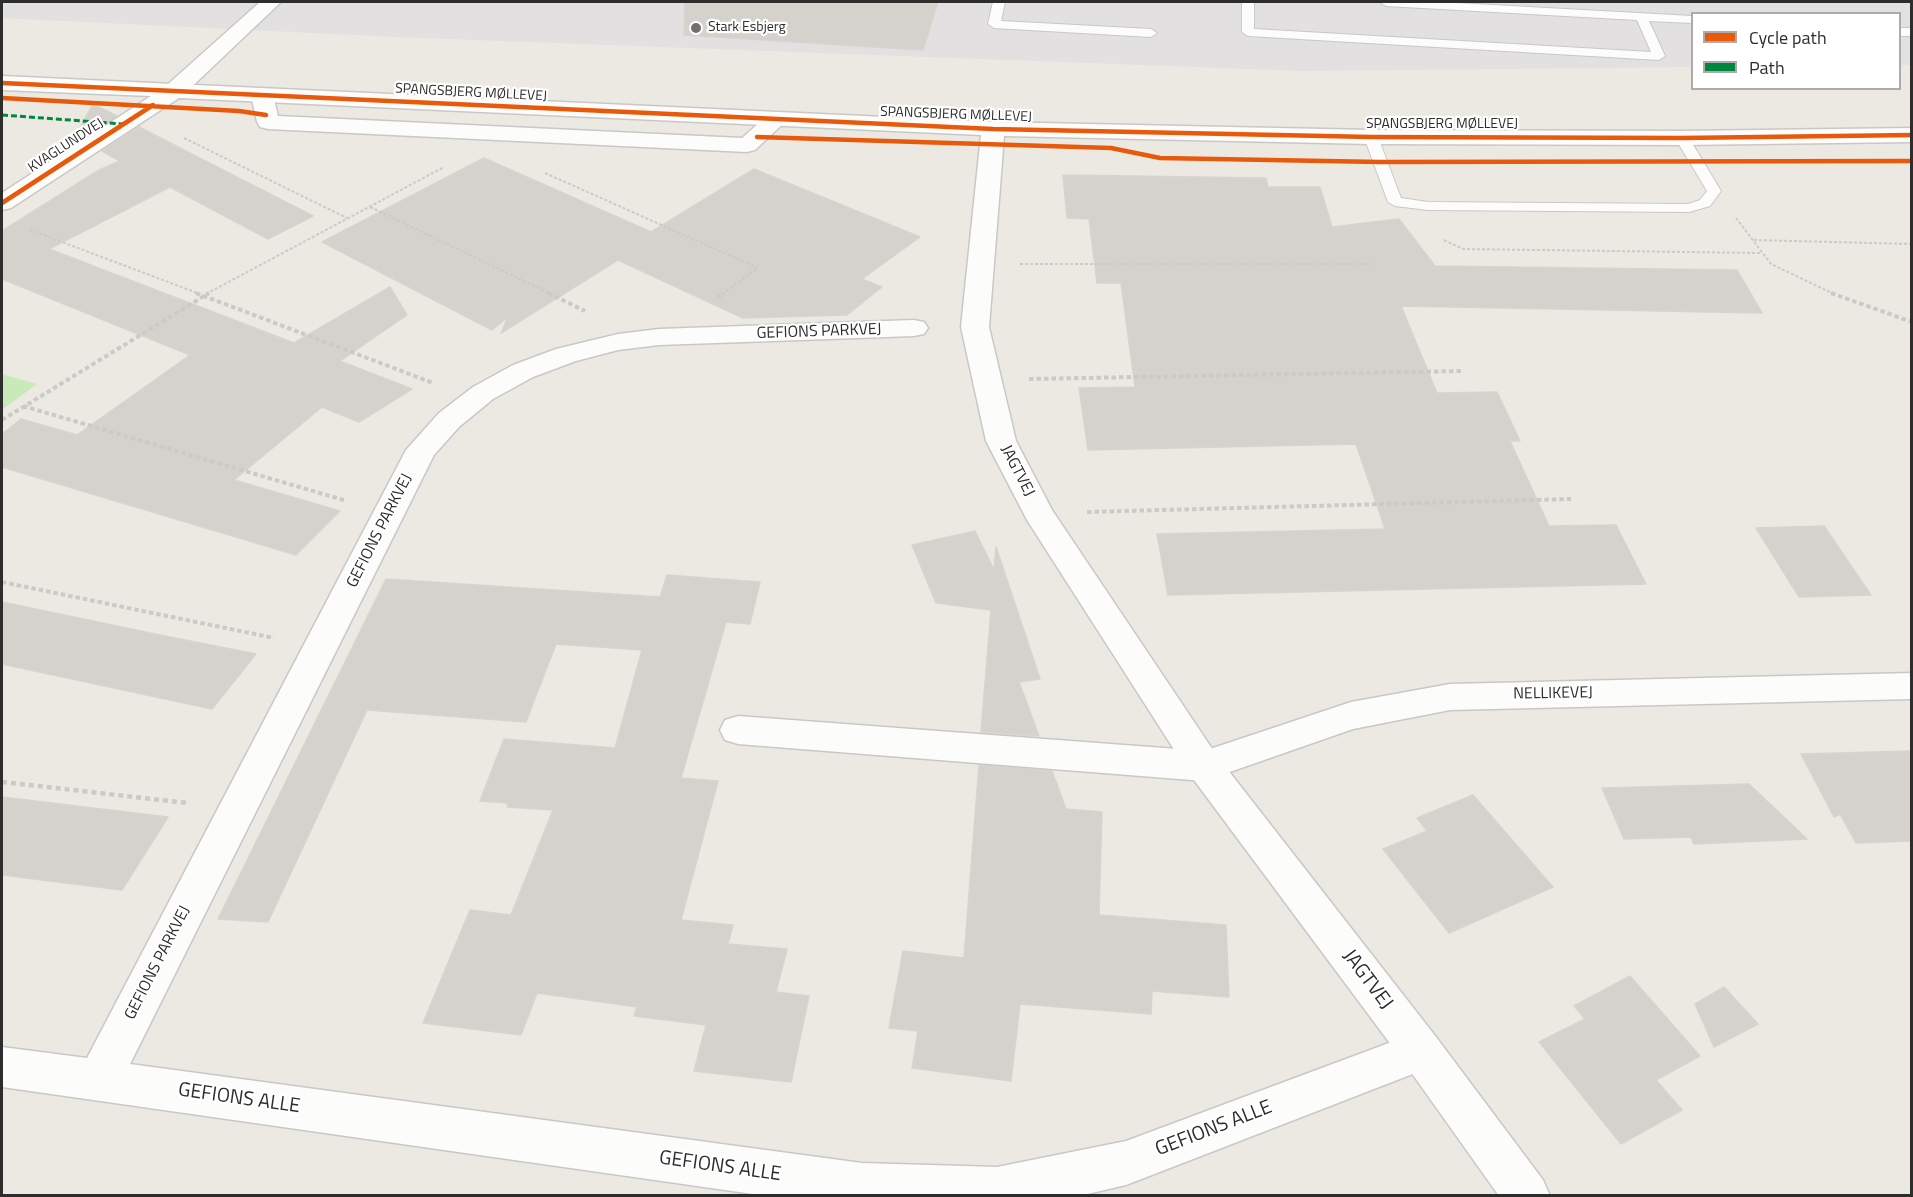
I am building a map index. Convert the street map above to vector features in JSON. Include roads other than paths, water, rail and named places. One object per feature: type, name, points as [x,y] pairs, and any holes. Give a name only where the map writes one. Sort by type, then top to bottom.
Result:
[{"type":"street","name":"KVAGLUNDVEJ","points":[[2,203],[174,91],[271,2]]},
{"type":"street","name":"SPANGSBJERG MØLLEVEJ","points":[[2,83],[993,129],[1371,137],[1682,138],[1911,135]]},
{"type":"street","points":[[262,95],[268,122],[506,134],[747,145],[776,120]]},
{"type":"street","name":"JAGTVEJ","points":[[993,129],[975,327],[1001,441],[1038,513],[1204,766],[1421,1051],[1527,1196]]},
{"type":"street","name":"GEFIONS PARKVEJ","points":[[99,1080],[421,450],[449,420],[475,399],[523,371],[566,355],[618,342],[914,328]]},
{"type":"street","name":"NELLIKEVEJ","points":[[1204,766],[1351,716],[1450,697],[1911,686]]},
{"type":"street","points":[[738,730],[1204,766]]},
{"type":"street","name":"GEFIONS ALLE","points":[[2,1066],[862,1186],[997,1190],[1126,1162],[1421,1051]]},
{"type":"lane","points":[[999,2],[994,24],[1151,33]]},
{"type":"lane","points":[[1248,2],[1248,32],[1659,56],[1641,17]]},
{"type":"lane","points":[[1386,2],[1691,20]]},
{"type":"lane","points":[[1371,137],[1395,202],[1428,206],[1689,208],[1706,203],[1714,191],[1682,138]]},
{"type":"place","name":"Stark Esbjerg","points":[[696,28]]}]
